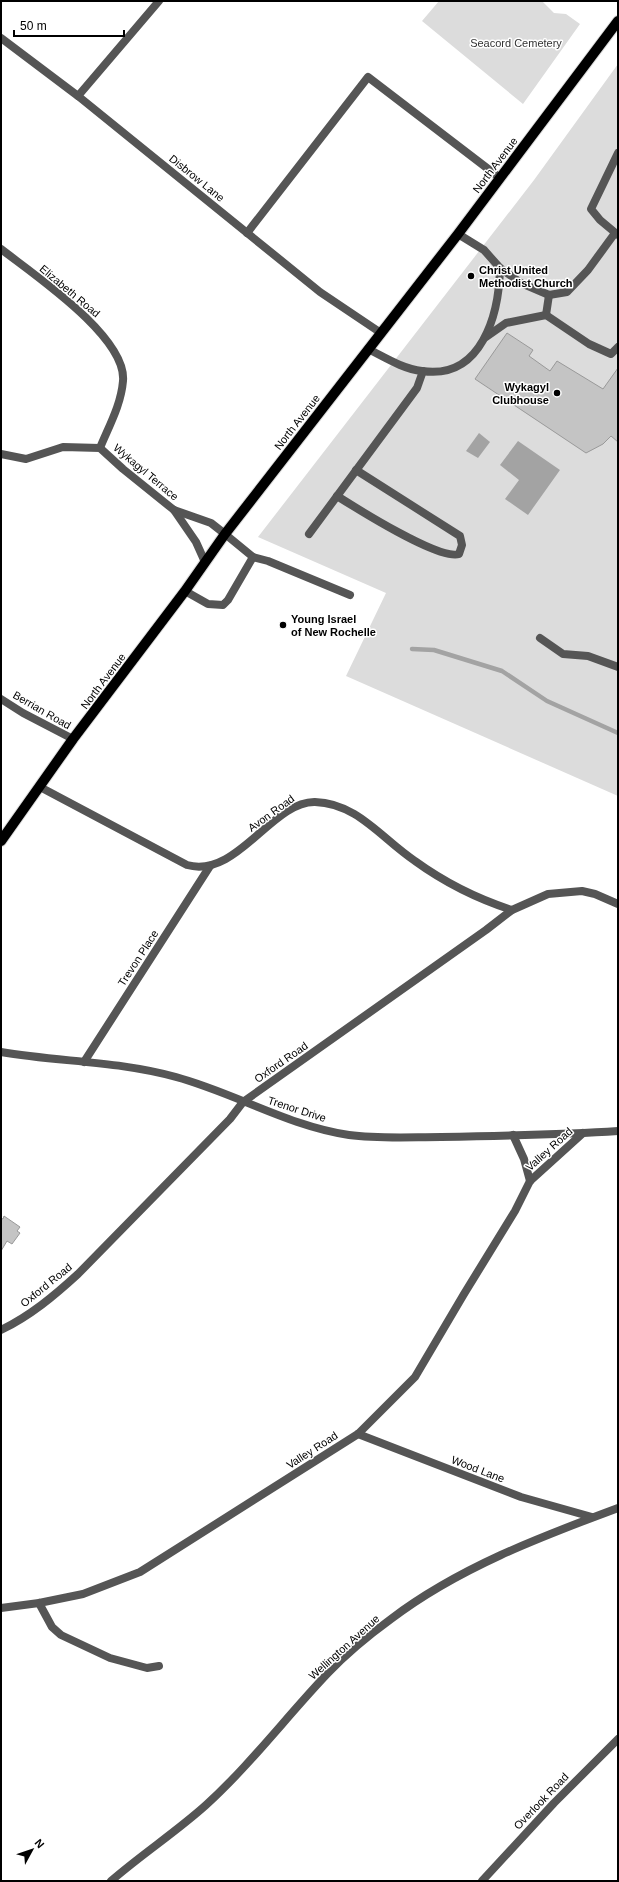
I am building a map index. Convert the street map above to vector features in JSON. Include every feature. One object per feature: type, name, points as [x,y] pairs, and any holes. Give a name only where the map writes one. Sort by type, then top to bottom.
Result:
[{"type":"main road","name":"North Avenue","points":[[1,841],[73,739],[185,591],[226,534],[458,234],[618,21]]},
{"type":"street","points":[[78,96],[159,1]]},
{"type":"street","name":"Disbrow Lane","points":[[1,38],[78,96],[320,292],[381,333]]},
{"type":"street","points":[[247,233],[368,77],[500,178]]},
{"type":"street","points":[[458,234],[484,250],[500,268],[521,284],[549,295],[567,292],[588,270],[617,234],[600,220],[590,209],[618,153]]},
{"type":"street","name":"Elizabeth Road","points":[[1,250],[68,302],[96,329],[110,346],[120,363],[123,380],[113,419],[100,448]]},
{"type":"street","points":[[486,337],[496,307],[500,288],[500,268]]},
{"type":"street","points":[[546,315],[549,295]]},
{"type":"street","points":[[368,349],[411,369],[438,372],[451,369],[473,354],[486,337],[506,323],[546,315],[589,344],[611,354],[618,347]]},
{"type":"street","points":[[309,534],[417,388],[423,371]]},
{"type":"street","name":"Wykagyl Terrace","points":[[1,454],[26,459],[63,447],[100,448],[123,469],[174,510],[211,523],[253,557]]},
{"type":"street","points":[[337,496],[368,516],[402,534],[454,556],[459,554],[462,545],[460,536],[356,470]]},
{"type":"street","points":[[174,510],[196,542],[205,562]]},
{"type":"street","points":[[185,591],[208,604],[223,605],[228,600],[253,557],[268,561],[350,595]]},
{"type":"street","points":[[540,638],[564,654],[588,656],[618,667]]},
{"type":"street","name":"Berrian Road","points":[[1,698],[22,713],[73,739]]},
{"type":"street","name":"Avon Road","points":[[40,786],[187,865],[196,868],[210,866],[234,854],[288,811],[304,803],[334,804],[354,813],[414,861],[435,874],[487,902],[512,910]]},
{"type":"street","name":"Trevon Place","points":[[84,1062],[210,866]]},
{"type":"street","name":"Oxford Road","points":[[1,1330],[24,1318],[53,1296],[78,1274],[230,1120],[243,1102],[512,910],[548,894],[582,891],[595,894],[618,904]]},
{"type":"street","name":"Trenor Drive","points":[[1,1052],[58,1061],[84,1062],[137,1068],[177,1077],[314,1128],[350,1135],[391,1137],[513,1136],[618,1131]]},
{"type":"street","name":"Valley Road","points":[[1,1608],[39,1603],[83,1594],[140,1572],[358,1434],[415,1377],[515,1212],[530,1181],[583,1133]]},
{"type":"street","name":"Valley Road","points":[[513,1136],[524,1159],[530,1181]]},
{"type":"street","name":"Wood Lane","points":[[358,1434],[521,1497],[592,1517]]},
{"type":"street","name":"Wellington Avenue","points":[[111,1881],[206,1805],[242,1768],[329,1672],[362,1642],[392,1618],[430,1592],[464,1573],[592,1517],[618,1508]]},
{"type":"street","points":[[39,1603],[52,1627],[61,1635],[110,1658],[147,1668],[160,1666]]},
{"type":"street","name":"Overlook Road","points":[[482,1881],[543,1814],[618,1739]]},
{"type":"green space","name":"Seacord Cemetery","points":[[439,1],[542,1],[554,13],[566,14],[580,24],[523,104],[422,21]]},
{"type":"green space","points":[[618,64],[618,796],[346,676],[386,593],[258,537],[534,180]]},
{"type":"shaded area","points":[[479,433],[490,442],[478,458],[466,451]]},
{"type":"shaded area","points":[[518,441],[560,470],[528,515],[505,499],[519,480],[500,465]]},
{"type":"building","name":"Wykagyl Clubhouse","points":[[507,333],[533,350],[529,356],[550,371],[557,361],[603,389],[618,368],[618,442],[611,436],[603,444],[586,453],[475,379]]},
{"type":"building","points":[[4,1216],[20,1227],[17,1231],[20,1233],[12,1244],[7,1241],[1,1251],[1,1218],[3,1219]]},
{"type":"waterway","points":[[412,649],[434,650],[502,671],[547,701],[618,733]]},
{"type":"place","name":"Christ United Methodist Church","points":[[471,276]]},
{"type":"place","name":"Wykagyl Clubhouse","points":[[557,393]]},
{"type":"place","name":"Young Israel of New Rochelle","points":[[283,625]]}]
